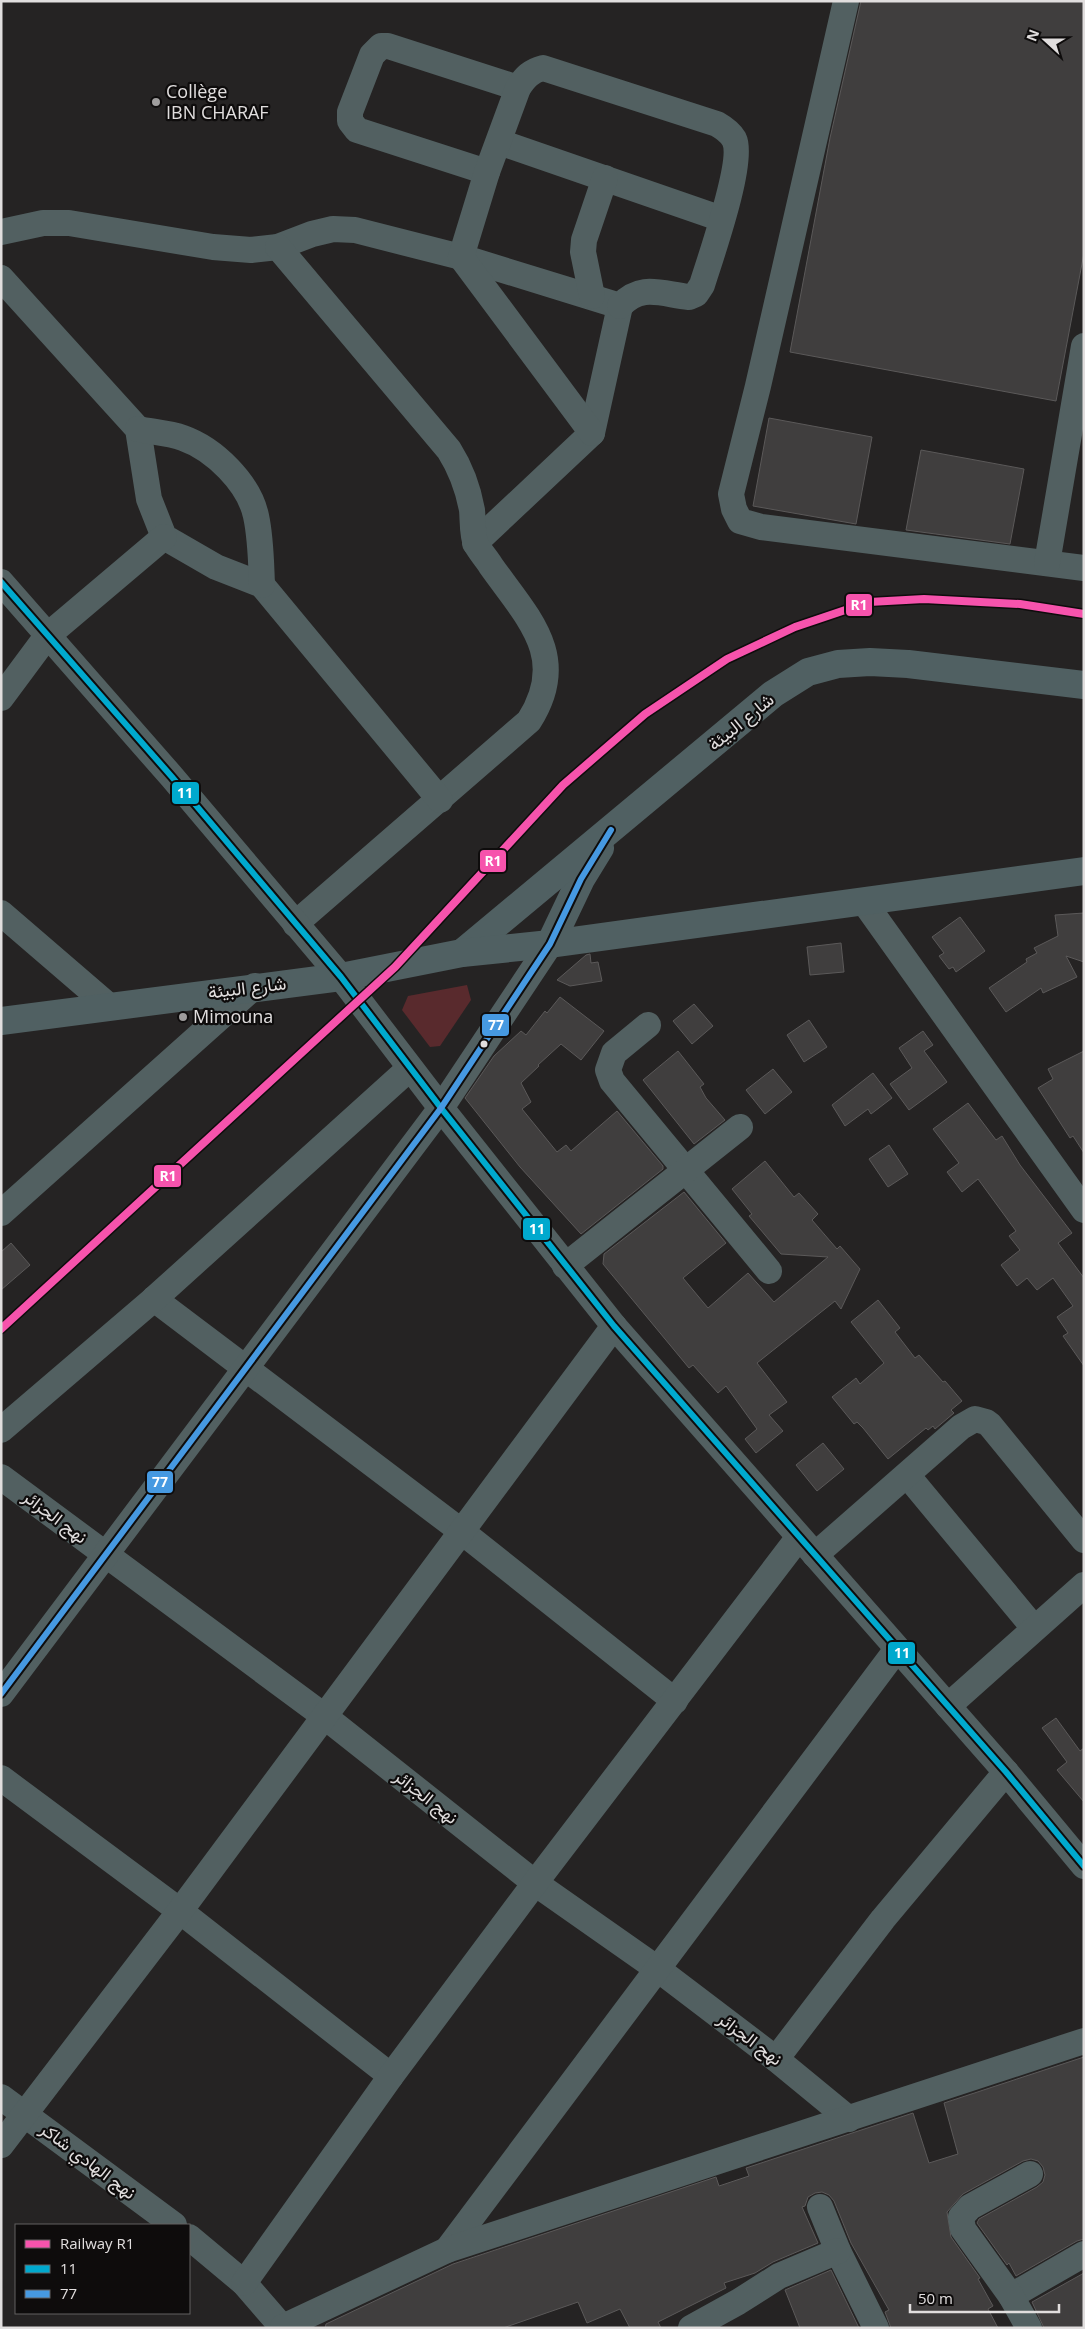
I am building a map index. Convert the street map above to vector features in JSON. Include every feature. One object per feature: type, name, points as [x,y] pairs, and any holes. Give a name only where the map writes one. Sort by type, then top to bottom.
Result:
[{"type":"main road","name":"شارع البيئة","points":[[462,953],[772,694],[808,672],[838,664],[870,662],[908,664],[1084,685]]},
{"type":"main road","points":[[550,944],[580,879],[611,830]]},
{"type":"main road","name":"شارع البيئة","points":[[1,1021],[341,976],[462,953],[550,944],[1084,871]]},
{"type":"street","points":[[846,1],[758,386],[731,494],[734,509],[740,521],[760,527],[1084,568]]},
{"type":"street","points":[[487,172],[356,130],[350,121],[350,112],[372,55],[382,46],[388,46],[518,88]]},
{"type":"street","points":[[461,257],[487,172],[518,88],[531,73],[543,68],[717,124],[728,131],[735,140],[737,157],[722,219],[702,285],[696,294],[689,297],[642,291],[629,296],[620,306],[592,433],[475,543]]},
{"type":"street","points":[[499,142],[722,219]]},
{"type":"street","points":[[592,296],[583,252],[584,240],[604,178]]},
{"type":"street","points":[[1,232],[43,224],[69,224],[213,248],[251,250],[278,247],[312,234],[333,229],[355,230],[461,257],[620,306]]},
{"type":"street","points":[[278,247],[449,450],[459,466],[467,490],[475,543],[536,630],[546,654],[546,681],[540,704],[529,721],[296,924]]},
{"type":"street","points":[[461,257],[592,433]]},
{"type":"street","points":[[5,292],[138,429],[182,438],[206,449],[224,463],[243,487],[256,514],[262,585]]},
{"type":"street","points":[[1047,563],[1084,346]]},
{"type":"street","points":[[138,429],[142,465],[149,499],[164,537],[216,567],[262,585],[440,800]]},
{"type":"street","points":[[1,698],[47,636],[164,537]]},
{"type":"street","points":[[1,582],[172,777],[341,976],[441,1108],[614,1326],[1006,1772],[1084,1866]]},
{"type":"street","points":[[864,902],[1084,1210]]},
{"type":"street","points":[[1,913],[109,1006]]},
{"type":"street","points":[[1,1694],[441,1108],[550,944]]},
{"type":"street","points":[[7,1200],[255,986]]},
{"type":"street","points":[[648,1025],[614,1053],[608,1070],[612,1080],[769,1271]]},
{"type":"street","points":[[1,1430],[154,1299],[410,1068]]},
{"type":"street","points":[[565,1266],[740,1127]]},
{"type":"street","points":[[154,1299],[247,1367],[461,1531],[676,1701]]},
{"type":"street","points":[[1,2145],[180,1911],[614,1326]]},
{"type":"street","points":[[244,2283],[391,2076],[535,1883],[676,1701],[807,1546],[907,1475],[961,1427],[975,1419],[986,1422],[1084,1540]]},
{"type":"street","points":[[907,1475],[1034,1628]]},
{"type":"street","name":"نهج الجزائر","points":[[1,1477],[324,1716],[535,1883],[659,1970],[776,2059],[849,2119]]},
{"type":"street","points":[[948,1706],[1034,1628],[1084,1586]]},
{"type":"street","points":[[448,2250],[897,1649]]},
{"type":"street","points":[[776,2059],[877,1926],[1006,1772]]},
{"type":"street","points":[[1,1778],[180,1911],[391,2076]]},
{"type":"street","points":[[190,2238],[244,2283],[283,2328],[448,2250],[1084,2042]]},
{"type":"street","name":"نهج الهادي شاكر","points":[[1,2097],[173,2224]]},
{"type":"street","points":[[1029,2328],[1011,2296],[964,2229],[961,2217],[970,2207],[1030,2174]]},
{"type":"street","points":[[820,2207],[838,2251],[876,2328]]},
{"type":"street","points":[[690,2328],[738,2302],[779,2276],[838,2251]]},
{"type":"street","points":[[1011,2296],[1084,2254]]},
{"type":"shaded area","points":[[467,985],[471,1000],[440,1046],[430,1047],[402,1010],[408,996]]},
{"type":"building","points":[[861,1],[1084,1],[1084,253],[1056,401],[790,352],[830,138]]},
{"type":"building","points":[[769,418],[872,437],[856,524],[753,506]]},
{"type":"building","points":[[921,450],[1024,469],[1010,544],[906,530]]},
{"type":"building","points":[[1084,913],[1084,962],[1066,956],[1077,977],[1043,993],[1041,988],[1006,1012],[989,988],[1027,962],[1026,959],[1037,953],[1034,948],[1058,936],[1055,915]]},
{"type":"building","points":[[960,917],[985,951],[956,972],[953,967],[949,969],[939,956],[944,953],[932,937]]},
{"type":"building","points":[[841,943],[844,972],[810,975],[807,947]]},
{"type":"building","points":[[590,954],[591,963],[598,962],[602,981],[570,986],[557,980],[586,955]]},
{"type":"building","points":[[560,997],[604,1031],[581,1060],[561,1044],[538,1065],[521,1083],[531,1102],[522,1109],[557,1152],[566,1145],[571,1151],[617,1111],[663,1166],[663,1169],[581,1234],[520,1167],[465,1098],[494,1056],[521,1031],[526,1035],[545,1011],[547,1013]]},
{"type":"building","points":[[694,1004],[713,1026],[692,1044],[673,1021]]},
{"type":"building","points":[[809,1020],[827,1047],[804,1062],[787,1035]]},
{"type":"building","points":[[923,1031],[933,1045],[924,1051],[947,1082],[909,1110],[890,1084],[912,1068],[899,1048]]},
{"type":"building","points":[[678,1051],[704,1084],[700,1087],[706,1098],[725,1120],[694,1144],[643,1080]]},
{"type":"building","points":[[1084,1051],[1084,1153],[1073,1136],[1070,1138],[1038,1088],[1053,1079],[1048,1069]]},
{"type":"building","points":[[773,1069],[792,1092],[765,1114],[746,1090]]},
{"type":"building","points":[[873,1073],[892,1098],[871,1114],[868,1109],[845,1126],[832,1105]]},
{"type":"building","points":[[968,1103],[996,1140],[1002,1136],[1020,1165],[1072,1233],[1058,1243],[1084,1278],[1084,1366],[1063,1336],[1068,1333],[1057,1317],[1073,1306],[1053,1278],[1037,1290],[1027,1278],[1017,1286],[1001,1265],[1020,1250],[1009,1236],[1016,1231],[978,1179],[962,1192],[947,1172],[959,1163],[933,1129]]},
{"type":"building","points":[[889,1145],[908,1174],[888,1187],[869,1159]]},
{"type":"building","points":[[765,1161],[794,1197],[799,1193],[818,1214],[812,1220],[837,1249],[840,1246],[860,1269],[841,1309],[835,1301],[757,1363],[787,1402],[769,1415],[783,1431],[756,1453],[745,1439],[757,1429],[726,1386],[718,1393],[693,1365],[689,1368],[603,1264],[604,1254],[684,1192],[726,1243],[683,1278],[708,1308],[748,1273],[774,1302],[828,1257],[781,1254],[749,1216],[752,1214],[732,1189]]},
{"type":"building","points":[[11,1243],[30,1265],[1,1290],[1,1252]]},
{"type":"building","points":[[878,1300],[900,1328],[895,1332],[915,1358],[919,1355],[962,1401],[951,1410],[954,1413],[935,1429],[933,1426],[928,1430],[926,1428],[888,1459],[863,1428],[857,1422],[854,1424],[832,1397],[856,1378],[860,1384],[884,1363],[851,1322]]},
{"type":"building","points":[[823,1443],[844,1469],[817,1491],[796,1465]]},
{"type":"building","points":[[1056,1718],[1080,1751],[1084,1748],[1084,1802],[1057,1770],[1067,1762],[1042,1728]]},
{"type":"building","points":[[1084,2057],[1084,2239],[1077,2241],[1016,2276],[1009,2263],[1007,2265],[977,2223],[979,2219],[1043,2182],[1045,2175],[1043,2167],[1038,2161],[1031,2159],[1023,2161],[963,2194],[947,2212],[951,2237],[980,2278],[978,2279],[993,2306],[988,2309],[998,2328],[891,2328],[885,2312],[889,2310],[851,2243],[834,2201],[829,2195],[822,2192],[808,2197],[805,2206],[802,2207],[818,2243],[773,2262],[755,2273],[724,2283],[726,2288],[658,2322],[661,2328],[630,2328],[620,2309],[587,2323],[578,2302],[503,2328],[325,2328],[326,2324],[453,2264],[716,2177],[719,2186],[749,2176],[746,2168],[913,2113],[929,2163],[958,2154],[944,2103]]},
{"type":"building","points":[[831,2270],[859,2328],[800,2328],[785,2290]]},
{"type":"building","points":[[1084,2273],[1084,2328],[1044,2328],[1032,2302]]},
{"type":"rail line","name":"R1","points":[[1,1329],[395,967],[563,785],[645,714],[727,659],[795,627],[869,602],[924,599],[1020,604],[1084,614]]},
{"type":"transit line","name":"11","points":[[1,582],[172,777],[341,977],[441,1108],[614,1326],[1006,1772],[1084,1866]]},
{"type":"transit line","name":"77","points":[[1,1694],[441,1108],[550,944],[581,879],[611,830]]},
{"type":"place","name":"Collège IBN CHARAF","points":[[156,102]]},
{"type":"place","name":"Mimouna","points":[[183,1017]]}]
